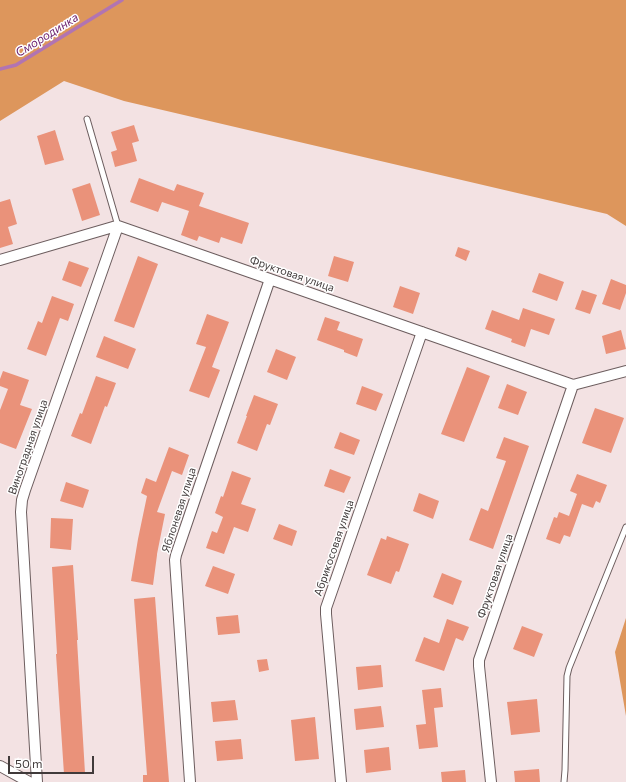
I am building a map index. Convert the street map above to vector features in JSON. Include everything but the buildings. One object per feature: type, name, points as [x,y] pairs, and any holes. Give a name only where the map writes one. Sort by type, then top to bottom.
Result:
[{"type":"street","points":[[0,260],[118,226]]},
{"type":"street","name":"Фруктовая улица","points":[[118,226],[573,385],[479,660],[491,782]]},
{"type":"street","name":"Виноградная улица","points":[[37,782],[21,512],[22,500],[118,226]]},
{"type":"street","name":"Яблоневая улица","points":[[190,782],[175,560],[270,279]]},
{"type":"street","name":"Абрикосовая улица","points":[[341,782],[326,608],[422,332]]},
{"type":"street","points":[[573,385],[626,371]]},
{"type":"street","points":[[0,766],[29,782]]},
{"type":"lane","points":[[87,119],[118,226]]},
{"type":"lane","points":[[564,782],[567,676],[626,527]]},
{"type":"shaded area","points":[[0,0],[626,0],[626,226],[607,214],[124,101],[64,81],[0,121]]},
{"type":"shaded area","points":[[626,618],[626,716],[615,652]]},
{"type":"waterway","name":"Смородинка","points":[[0,69],[16,65],[122,0]]}]
